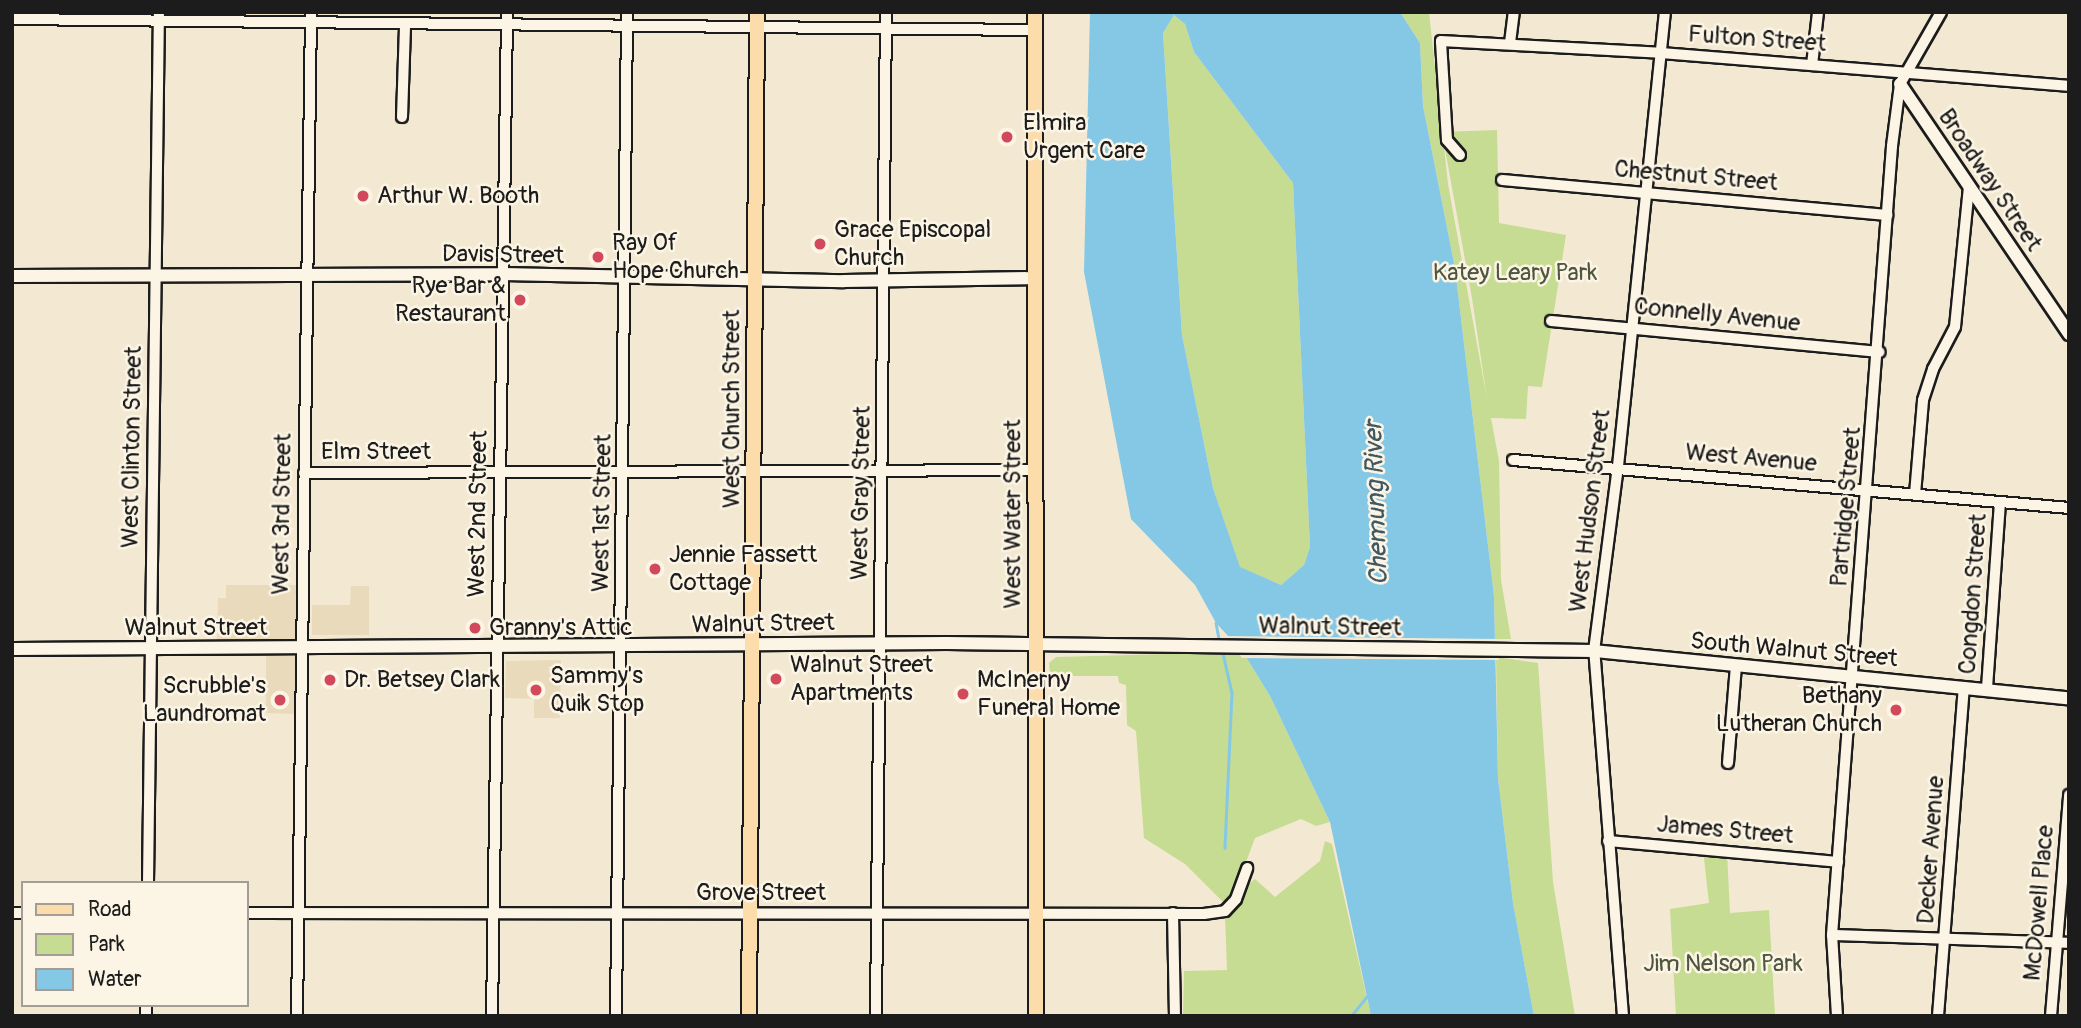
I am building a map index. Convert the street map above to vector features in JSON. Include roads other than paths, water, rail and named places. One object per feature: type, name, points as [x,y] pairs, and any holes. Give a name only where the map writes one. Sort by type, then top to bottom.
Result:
[{"type":"main road","name":"West Water Street","points":[[1035,12],[1035,1016]]},
{"type":"main road","name":"West Church Street","points":[[749,1016],[757,19]]},
{"type":"street","name":"West 2nd Street","points":[[492,1016],[507,12]]},
{"type":"street","name":"West 1st Street","points":[[616,1016],[625,472],[627,12]]},
{"type":"street","name":"West Gray Street","points":[[876,1016],[886,12]]},
{"type":"street","points":[[1510,43],[1514,12]]},
{"type":"street","name":"West Hudson Street","points":[[1623,1016],[1594,651],[1618,466],[1665,12]]},
{"type":"street","points":[[1812,65],[1818,12]]},
{"type":"street","name":"Partridge Street","points":[[1837,1016],[1832,935],[1880,352],[1887,215],[1903,79],[1941,12]]},
{"type":"street","name":"West Clinton Street","points":[[148,881],[159,17]]},
{"type":"street","points":[[12,19],[311,18],[405,25],[507,26],[627,25],[757,19],[886,27],[1033,30]]},
{"type":"street","name":"West 3rd Street","points":[[297,1016],[311,18]]},
{"type":"street","points":[[402,117],[405,25]]},
{"type":"street","name":"Fulton Street","points":[[1460,155],[1447,140],[1441,41],[1510,43],[1812,65],[1903,79],[2069,86]]},
{"type":"street","name":"Broadway Street","points":[[1903,79],[1969,187],[2069,334]]},
{"type":"street","name":"Chestnut Street","points":[[1502,180],[1887,215]]},
{"type":"street","points":[[1914,494],[1923,400],[1933,369],[1955,327],[1969,187]]},
{"type":"street","name":"Davis Street","points":[[12,276],[501,274],[885,281],[1036,278]]},
{"type":"street","name":"Connelly Avenue","points":[[1550,321],[1880,352]]},
{"type":"street","name":"West Avenue","points":[[1513,460],[1618,466],[2069,508]]},
{"type":"street","name":"Elm Street","points":[[304,473],[1036,470]]},
{"type":"street","name":"Congdon Street","points":[[1987,688],[2000,503]]},
{"type":"street","name":"Walnut Street","points":[[12,649],[497,649],[880,643],[1514,650]]},
{"type":"street","name":"South Walnut Street","points":[[1514,650],[1594,651],[2069,698]]},
{"type":"street","points":[[1728,763],[1736,666]]},
{"type":"street","name":"Decker Avenue","points":[[1938,1016],[1964,687]]},
{"type":"street","name":"McDowell Place","points":[[2051,1016],[2069,794]]},
{"type":"street","name":"James Street","points":[[1608,841],[1838,862]]},
{"type":"street","name":"Grove Street","points":[[248,913],[617,915],[750,912],[877,916],[1225,911],[1236,899],[1247,867]]},
{"type":"street","points":[[1173,913],[1175,1016]]},
{"type":"street","points":[[1832,935],[1945,941],[2069,943]]},
{"type":"water","name":"Chemung River","points":[[1090,12],[1400,12],[1420,43],[1423,106],[1455,268],[1494,596],[1498,778],[1513,903],[1534,1016],[1371,1016],[1330,822],[1270,696],[1243,652],[1216,623],[1195,585],[1131,519],[1084,272]],"holes":[[[1174,15],[1185,24],[1194,52],[1293,183],[1310,547],[1304,565],[1281,585],[1240,567],[1213,488],[1182,335],[1163,33]]]},
{"type":"waterway","points":[[1216,623],[1220,643]]},
{"type":"waterway","points":[[1222,649],[1232,693],[1225,848]]},
{"type":"waterway","points":[[1351,1016],[1369,994]]},
{"type":"place","name":"Elmira Urgent Care","points":[[1007,137]]},
{"type":"place","name":"Arthur W. Booth","points":[[363,196]]},
{"type":"place","name":"Grace Episcopal Church","points":[[820,244]]},
{"type":"place","name":"Ray Of Hope Church","points":[[598,257]]},
{"type":"place","name":"Rye Bar & Restaurant","points":[[520,300]]},
{"type":"place","name":"Jennie Fassett Cottage","points":[[655,569]]},
{"type":"place","name":"Granny's Attic","points":[[475,628]]},
{"type":"place","name":"Walnut Street Apartments","points":[[776,679]]},
{"type":"place","name":"Dr. Betsey Clark","points":[[330,680]]},
{"type":"place","name":"Sammy's Quik Stop","points":[[536,690]]},
{"type":"place","name":"McInerny Funeral Home","points":[[963,694]]},
{"type":"place","name":"Scrubble's Laundromat","points":[[280,700]]},
{"type":"place","name":"Bethany Lutheran Church","points":[[1896,710]]},
{"type":"park label","name":"Katey Leary Park","points":[[1515,273]]},
{"type":"park label","name":"Jim Nelson Park","points":[[1723,964]]}]
